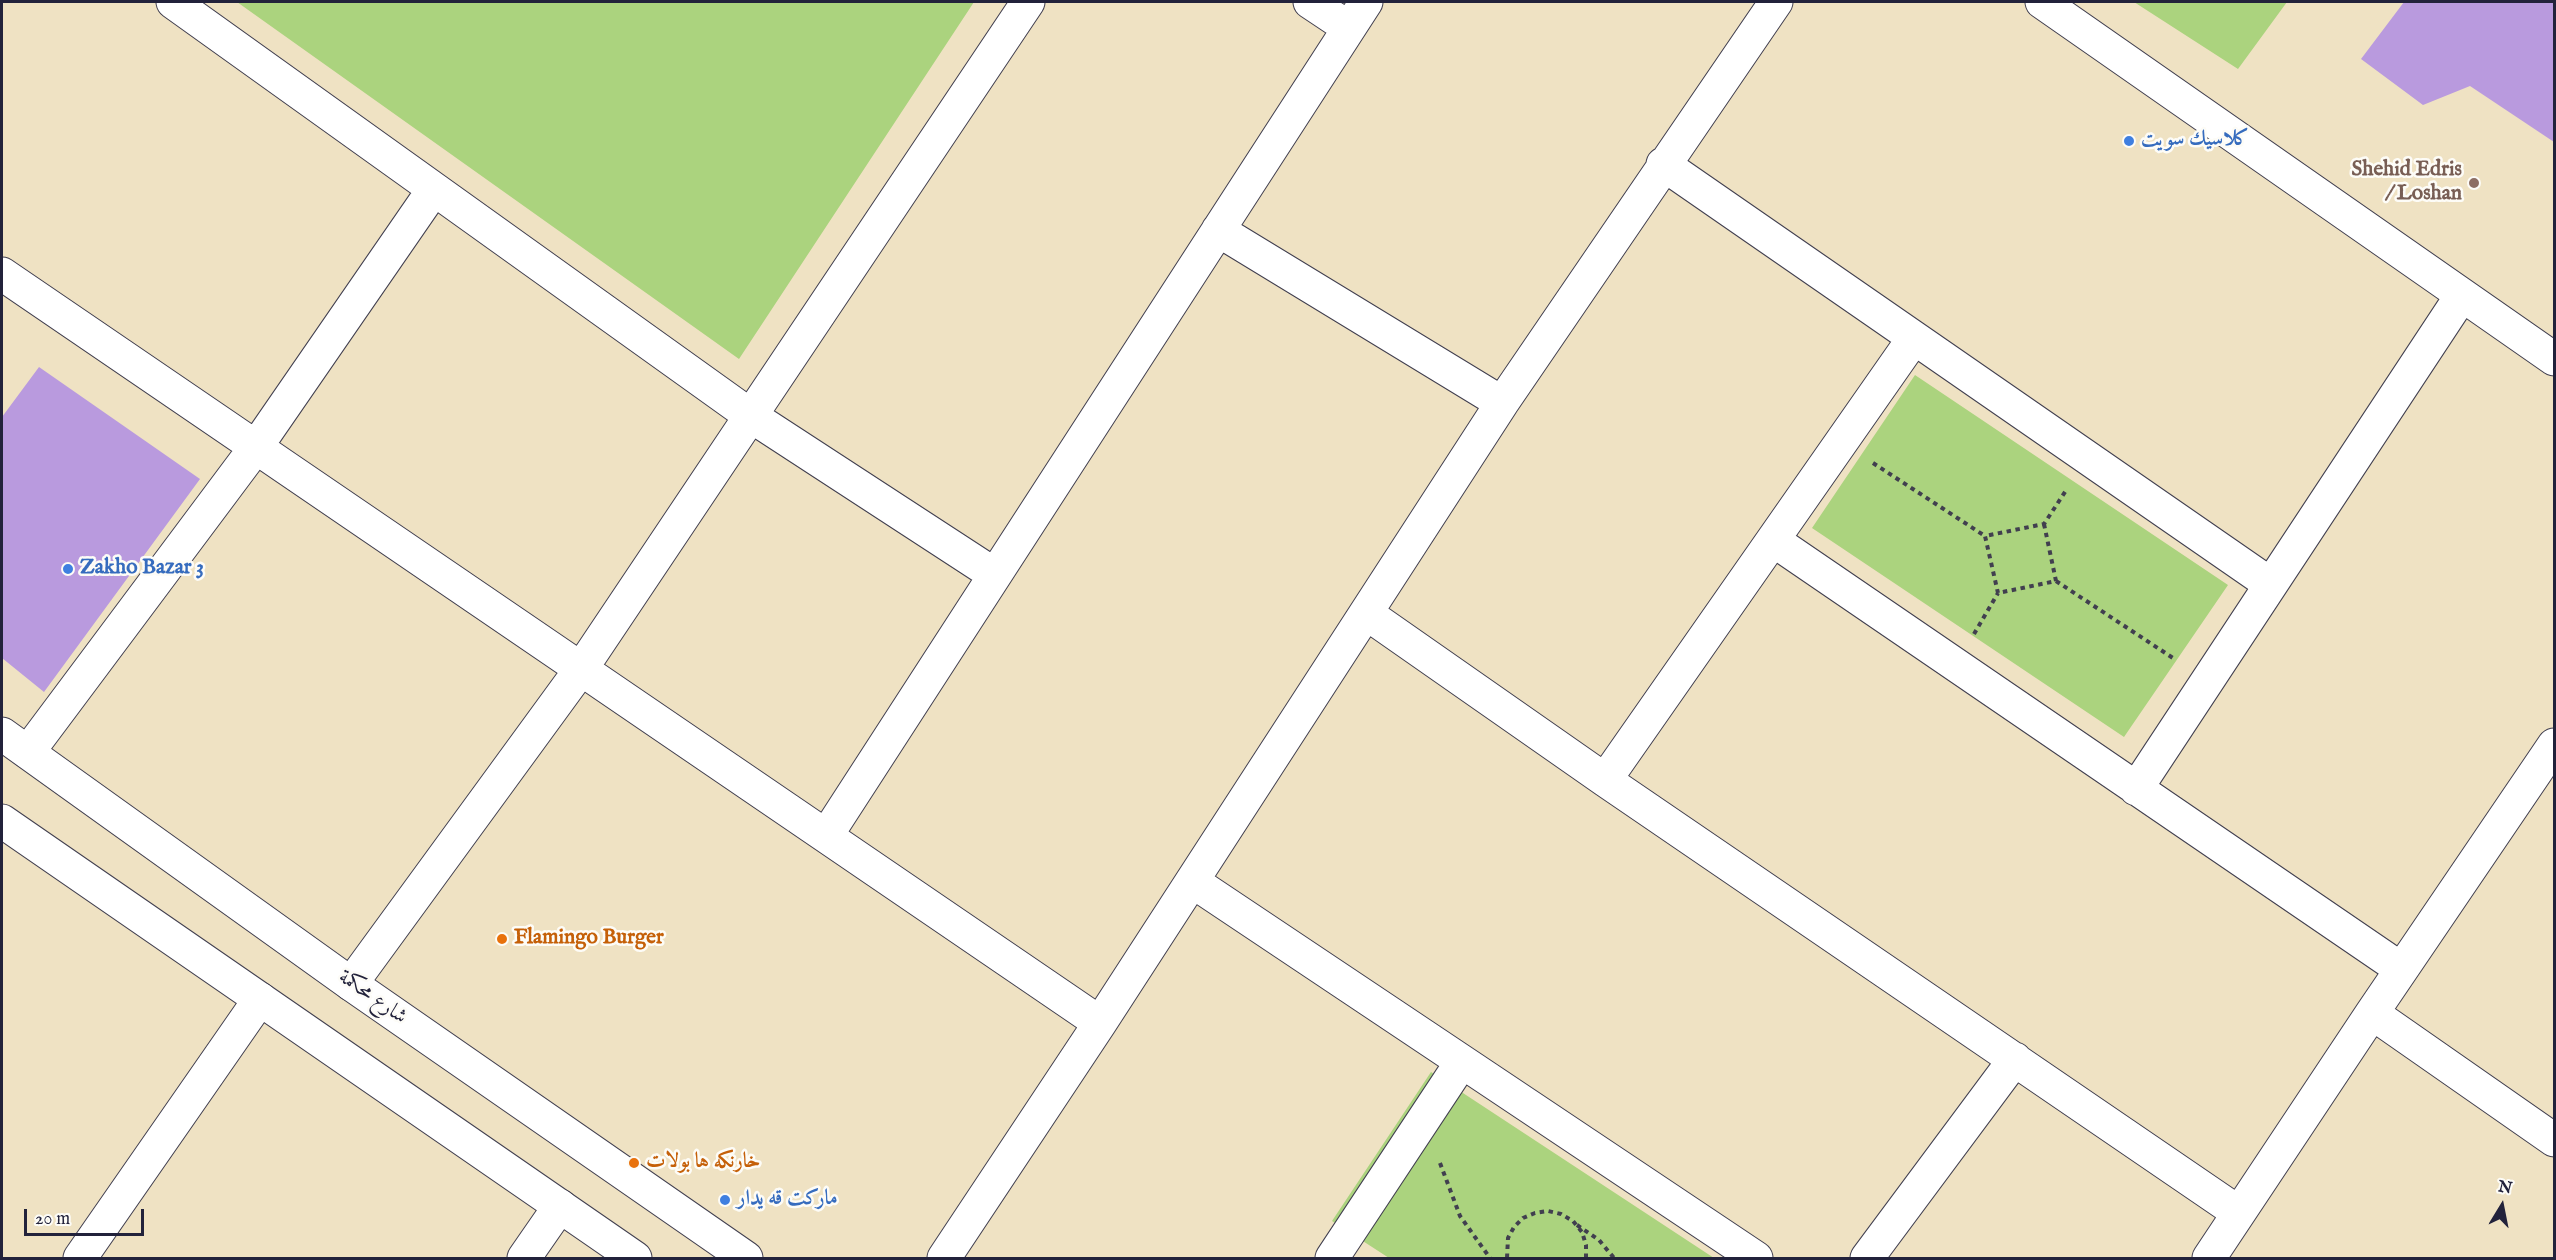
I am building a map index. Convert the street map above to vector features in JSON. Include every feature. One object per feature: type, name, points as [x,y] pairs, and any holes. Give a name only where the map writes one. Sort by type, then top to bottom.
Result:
[{"type":"street","points":[[173,2],[751,416],[995,575]]},
{"type":"street","points":[[351,984],[581,669],[1028,2]]},
{"type":"street","points":[[826,836],[1358,15],[1310,2]]},
{"type":"street","points":[[944,1258],[1100,1023],[1502,403],[1776,2]]},
{"type":"street","points":[[2042,2],[2554,359]]},
{"type":"street","points":[[1664,164],[2270,584]]},
{"type":"street","points":[[15,743],[256,447],[434,189]]},
{"type":"street","points":[[1218,230],[1502,403]]},
{"type":"street","points":[[2,274],[1100,1023]]},
{"type":"street","points":[[2136,789],[2462,295]]},
{"type":"street","points":[[1605,780],[1914,338]]},
{"type":"street","points":[[1773,540],[2401,969]]},
{"type":"street","points":[[1366,613],[1605,780],[2239,1213]]},
{"type":"street","name":"شارع محكمة","points":[[15,743],[351,984],[746,1258]]},
{"type":"street","points":[[2209,1258],[2401,969],[2554,745]]},
{"type":"street","points":[[2,821],[635,1258]]},
{"type":"street","points":[[1192,881],[1461,1063],[1756,1258]]},
{"type":"street","points":[[80,1258],[260,999]]},
{"type":"street","points":[[2372,1013],[2554,1140]]},
{"type":"street","points":[[1867,1258],[2015,1059]]},
{"type":"street","points":[[1332,1258],[1461,1063]]},
{"type":"street","points":[[524,1258],[560,1206]]},
{"type":"path","points":[[1840,443],[1985,536],[2044,524],[2073,481]]},
{"type":"path","points":[[2044,524],[2056,581],[2207,680]]},
{"type":"path","points":[[1972,636],[1998,593],[1985,536]]},
{"type":"path","points":[[1998,593],[2056,581]]},
{"type":"path","points":[[1438,1156],[1460,1216],[1490,1258]]},
{"type":"path","points":[[1507,1258],[1508,1238],[1523,1218],[1548,1211],[1561,1214],[1573,1221],[1599,1240],[1614,1258]]},
{"type":"path","points":[[1573,1221],[1582,1232],[1586,1245],[1586,1258]]},
{"type":"green space","points":[[237,2],[974,2],[739,359]]},
{"type":"green space","points":[[2134,2],[2287,2],[2238,69]]},
{"type":"green space","points":[[1915,375],[2228,585],[2124,737],[1812,528]]},
{"type":"green space","points":[[1431,1072],[1714,1258],[1389,1258],[1332,1221]]},
{"type":"building","points":[[2404,2],[2554,2],[2554,142],[2470,86],[2423,105],[2361,59]]},
{"type":"building","name":"Zakho Bazar 3","points":[[39,367],[200,479],[44,692],[2,658],[2,417]]},
{"type":"place","name":"كلاسيك سويت","points":[[2129,141]]},
{"type":"place","name":"Shehid Edris / Loshan","points":[[2474,183]]},
{"type":"place","name":"Zakho Bazar 3","points":[[68,569]]},
{"type":"place","name":"Flamingo Burger","points":[[502,939]]},
{"type":"place","name":"خارنكه ها بولات","points":[[634,1163]]},
{"type":"place","name":"ماركت قه يدار","points":[[725,1200]]}]
